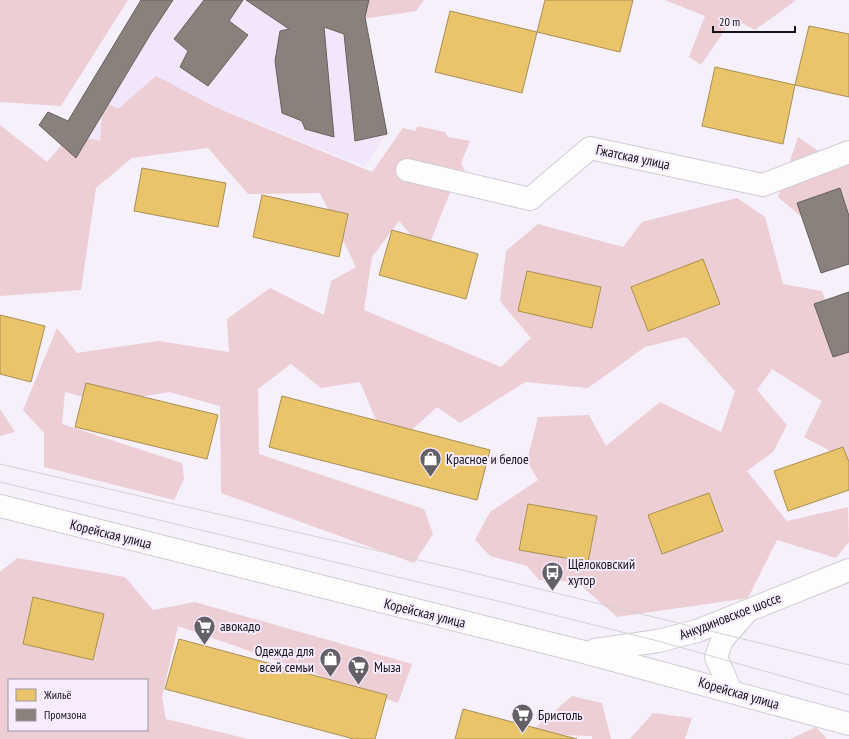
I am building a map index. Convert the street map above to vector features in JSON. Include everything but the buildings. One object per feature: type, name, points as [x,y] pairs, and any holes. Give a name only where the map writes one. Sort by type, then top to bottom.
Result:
[{"type":"street","name":"Гжатская улица","points":[[407,170],[530,199],[590,148],[763,184],[849,152]]},
{"type":"street","name":"Корейская улица","points":[[0,506],[584,652],[849,724]]},
{"type":"street","name":"Анкудиновское шоссе","points":[[584,652],[658,642],[698,631],[849,570]]},
{"type":"street","points":[[731,691],[716,658],[722,640],[747,611]]},
{"type":"shaded area","points":[[0,0],[128,0],[61,106],[0,102]]},
{"type":"shaded area","points":[[141,0],[369,0],[365,17],[387,134],[364,166],[154,83],[93,165],[76,158],[39,125],[48,112],[68,121]]},
{"type":"shaded area","points":[[355,0],[424,0],[416,11],[356,20]]},
{"type":"shaded area","points":[[665,0],[795,1],[755,30],[733,18],[701,65],[689,57],[705,16]]},
{"type":"shaded area","points":[[156,76],[215,107],[372,172],[403,128],[416,131],[417,126],[445,132],[448,137],[470,141],[461,163],[465,171],[459,170],[426,253],[399,221],[372,257],[364,310],[501,367],[531,338],[500,301],[506,251],[538,224],[623,247],[642,222],[737,198],[765,217],[783,284],[822,291],[837,333],[849,331],[849,461],[804,437],[822,401],[772,369],[757,390],[787,425],[773,452],[747,471],[787,521],[848,507],[849,542],[836,558],[777,540],[748,598],[617,617],[577,582],[539,580],[527,566],[490,556],[475,540],[490,512],[538,480],[527,461],[538,417],[589,415],[606,446],[660,402],[721,432],[735,391],[686,337],[645,347],[588,388],[525,382],[460,423],[437,407],[408,433],[378,425],[360,382],[321,388],[291,364],[258,389],[259,454],[424,509],[433,534],[414,563],[221,493],[220,406],[169,392],[105,403],[65,392],[62,424],[182,463],[184,479],[174,500],[44,467],[44,433],[23,410],[57,328],[77,353],[158,341],[229,352],[227,319],[270,288],[324,315],[331,281],[356,267],[320,193],[248,194],[208,148],[132,158],[96,188],[81,290],[0,296],[0,125],[47,162],[70,135],[100,141],[103,101],[118,109]]},
{"type":"shaded area","points":[[798,137],[823,154],[849,143],[849,220],[822,234],[778,197]]},
{"type":"shaded area","points":[[0,409],[15,432],[0,436]]},
{"type":"shaded area","points":[[17,558],[125,577],[153,610],[195,602],[412,664],[398,703],[178,626],[162,698],[166,719],[248,739],[0,739],[0,572]]},
{"type":"shaded area","points":[[572,696],[602,703],[611,739],[592,739],[592,736],[528,734]]},
{"type":"shaded area","points":[[653,713],[692,718],[685,739],[630,739]]},
{"type":"shaded area","points":[[816,727],[827,739],[790,739]]},
{"type":"tram line","points":[[0,464],[466,571],[849,665]]},
{"type":"tram line","points":[[0,482],[506,603],[658,641],[849,695]]},
{"type":"place","name":"Красное и белое","points":[[430,478]]},
{"type":"place","name":"Щёлоковский хутор","points":[[553,592]]},
{"type":"place","name":"авокадо","points":[[205,646]]},
{"type":"place","name":"Одежда для всей семьи","points":[[330,678]]},
{"type":"place","name":"Мыза","points":[[359,686]]},
{"type":"place","name":"Бристоль","points":[[522,734]]}]
